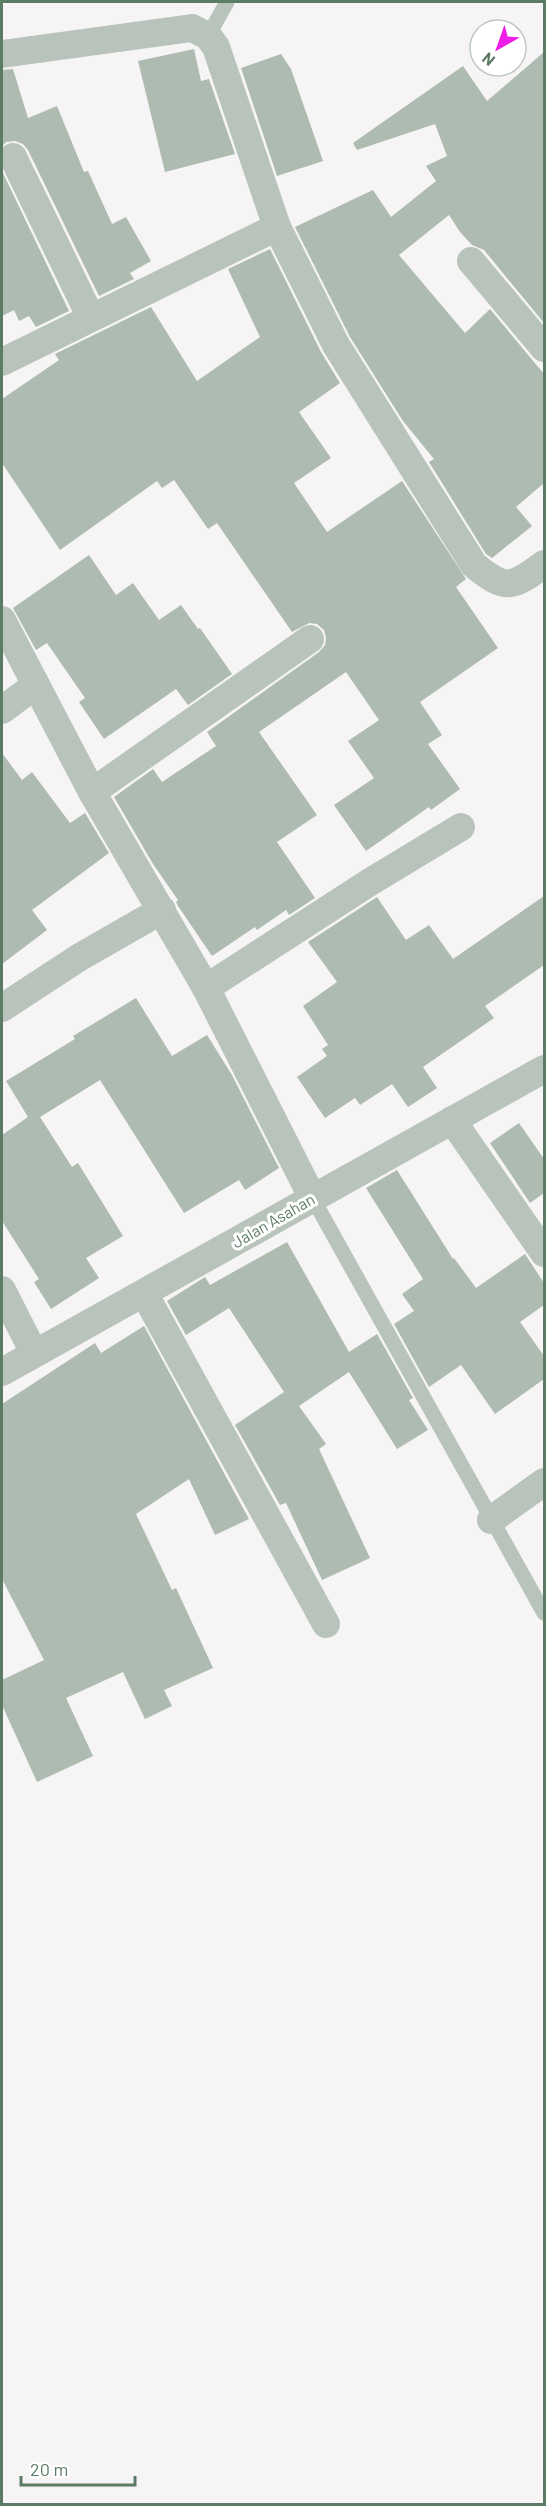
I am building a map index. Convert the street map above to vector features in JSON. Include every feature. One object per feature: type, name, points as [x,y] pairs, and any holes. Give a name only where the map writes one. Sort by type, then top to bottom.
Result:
[{"type":"street","points":[[2,54],[192,28],[215,49],[277,227],[336,345],[474,565],[491,579],[505,584],[522,581],[544,564]]},
{"type":"street","points":[[13,157],[91,318]]},
{"type":"street","points":[[2,362],[277,227]]},
{"type":"street","points":[[471,261],[544,348]]},
{"type":"street","points":[[2,620],[92,792],[206,988],[312,1197]]},
{"type":"street","points":[[92,792],[310,639]]},
{"type":"street","points":[[2,710],[36,685]]},
{"type":"street","points":[[206,988],[370,882],[461,827]]},
{"type":"street","points":[[2,1008],[80,957],[162,910]]},
{"type":"street","name":"Jalan Asahan","points":[[2,1372],[544,1069]]},
{"type":"street","points":[[452,1120],[544,1253]]},
{"type":"street","points":[[2,1290],[34,1353]]},
{"type":"street","points":[[144,1293],[326,1624]]},
{"type":"street","points":[[491,1520],[544,1482]]},
{"type":"lane","points":[[215,49],[227,2]]},
{"type":"lane","points":[[312,1197],[544,1613]]},
{"type":"building","points":[[194,49],[201,81],[209,79],[235,154],[165,172],[138,61]]},
{"type":"building","points":[[544,52],[544,323],[484,250],[472,245],[449,215],[399,255],[465,333],[490,309],[544,374],[544,483],[516,507],[532,526],[492,558],[486,554],[429,462],[434,459],[403,421],[350,337],[295,227],[373,190],[391,217],[436,181],[426,166],[447,156],[435,124],[357,150],[353,143],[463,66],[468,73],[468,78],[471,78],[487,101],[514,78],[528,78],[528,66]]},
{"type":"building","points":[[281,54],[291,69],[323,161],[277,176],[241,68]]},
{"type":"building","points":[[13,69],[28,118],[57,106],[84,172],[88,171],[112,224],[126,217],[151,261],[130,273],[134,279],[99,296],[28,150],[23,144],[15,141],[6,142],[2,146],[2,70]]},
{"type":"building","points":[[2,171],[69,311],[36,327],[29,316],[19,321],[14,310],[2,316]]},
{"type":"building","points":[[270,249],[321,352],[340,383],[299,412],[331,458],[294,483],[327,532],[402,481],[466,579],[456,587],[498,648],[420,702],[442,735],[428,744],[460,789],[431,810],[429,807],[366,851],[334,805],[374,778],[348,741],[379,720],[346,672],[259,732],[317,815],[277,842],[315,898],[289,915],[286,910],[257,930],[255,927],[212,956],[178,906],[176,902],[178,900],[153,864],[114,797],[153,769],[162,782],[216,746],[207,732],[319,652],[325,645],[324,630],[317,624],[309,623],[292,632],[217,523],[208,529],[174,480],[162,488],[157,481],[60,550],[2,463],[2,399],[59,360],[55,354],[151,307],[197,381],[260,337],[228,269]]},
{"type":"building","points":[[89,555],[116,595],[133,583],[159,620],[181,605],[232,674],[188,705],[176,689],[104,739],[79,702],[85,698],[47,643],[36,650],[13,608]]},
{"type":"building","points":[[2,753],[22,780],[32,772],[70,823],[85,813],[109,853],[32,910],[47,930],[2,964]]},
{"type":"building","points":[[544,896],[544,965],[485,1006],[494,1018],[423,1067],[437,1088],[408,1107],[392,1084],[360,1105],[355,1098],[325,1118],[297,1077],[327,1056],[322,1049],[328,1045],[303,1006],[337,982],[308,942],[377,897],[406,940],[429,925],[453,959]]},
{"type":"building","points":[[136,998],[172,1056],[207,1035],[232,1075],[279,1168],[245,1190],[239,1180],[184,1213],[100,1080],[40,1117],[72,1167],[78,1163],[123,1236],[86,1258],[99,1278],[51,1309],[34,1282],[39,1279],[2,1221],[2,1135],[28,1117],[6,1081],[75,1039],[73,1036]]},
{"type":"building","points":[[519,1123],[544,1159],[544,1193],[530,1203],[490,1143]]},
{"type":"building","points":[[397,1170],[453,1259],[476,1288],[525,1254],[544,1283],[544,1305],[520,1322],[544,1356],[544,1379],[495,1414],[461,1365],[429,1387],[394,1324],[414,1311],[402,1294],[423,1279],[366,1188]]},
{"type":"building","points":[[287,1242],[349,1352],[377,1334],[413,1398],[409,1400],[428,1430],[397,1449],[349,1372],[299,1406],[326,1444],[319,1449],[370,1558],[322,1580],[286,1503],[280,1505],[235,1425],[284,1392],[229,1308],[186,1335],[167,1301],[205,1277],[210,1285]]},
{"type":"building","points":[[144,1326],[249,1519],[215,1535],[189,1479],[136,1514],[172,1590],[176,1588],[213,1668],[164,1690],[172,1706],[145,1719],[123,1672],[66,1698],[93,1756],[37,1782],[2,1705],[2,1680],[44,1660],[2,1579],[2,1404],[95,1343],[101,1353]]}]
